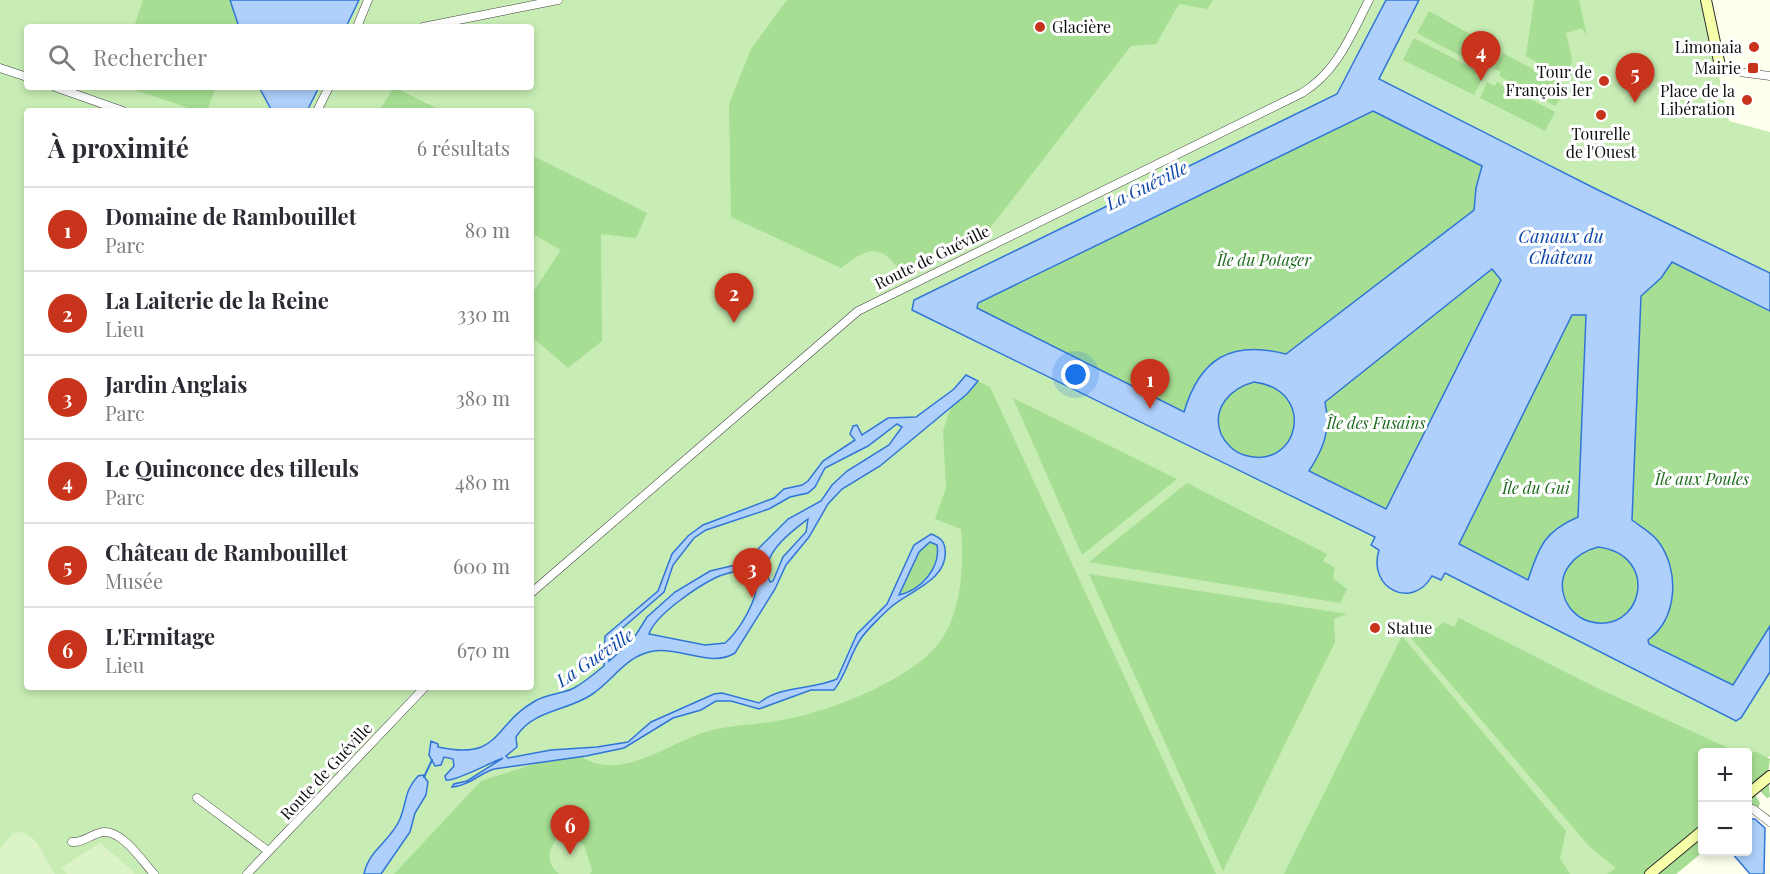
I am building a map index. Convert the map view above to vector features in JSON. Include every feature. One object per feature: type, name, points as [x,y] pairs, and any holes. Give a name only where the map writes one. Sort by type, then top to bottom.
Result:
[{"type":"main road","points":[[1706,0],[1720,66],[1724,70]]},
{"type":"main road","points":[[1752,791],[1770,776]]},
{"type":"main road","points":[[1650,874],[1698,834]]},
{"type":"street","points":[[358,24],[369,0]]},
{"type":"street","points":[[438,24],[558,0]]},
{"type":"street","name":"Route de Guéville","points":[[534,590],[858,311],[875,300],[1319,83],[1340,56],[1369,0]]},
{"type":"street","points":[[0,68],[24,76]]},
{"type":"street","points":[[1724,70],[1770,76]]},
{"type":"street","points":[[64,90],[114,108]]},
{"type":"street","points":[[318,108],[328,90]]},
{"type":"street","name":"Route de Guéville","points":[[248,874],[421,690]]},
{"type":"street","points":[[198,798],[268,851]]},
{"type":"street","points":[[1752,809],[1770,822]]},
{"type":"street","points":[[72,842],[110,832],[119,837],[154,874]]},
{"type":"green space","points":[[0,0],[1702,0],[1729,121],[1770,132],[1770,756],[1752,772],[1752,748],[1698,748],[1698,759],[1630,874],[0,874]]},
{"type":"green space","points":[[143,0],[230,0],[238,24],[135,24]]},
{"type":"green space","points":[[787,0],[1213,0],[1207,9],[1179,4],[1156,44],[1131,46],[987,232],[899,270],[885,255],[872,251],[864,253],[841,268],[731,217],[729,104],[751,49]]},
{"type":"green space","points":[[1534,0],[1579,0],[1587,36],[1582,28],[1566,33],[1572,59],[1570,70],[1579,72],[1571,82],[1526,56]]},
{"type":"green space","points":[[1429,11],[1498,50],[1489,66],[1482,62],[1480,66],[1417,33]]},
{"type":"green space","points":[[1414,38],[1476,70],[1475,76],[1482,80],[1474,95],[1403,60]]},
{"type":"green space","points":[[1503,53],[1568,88],[1555,106],[1499,76],[1501,72],[1494,69]]},
{"type":"green space","points":[[1487,82],[1495,86],[1497,82],[1555,112],[1545,131],[1480,98]]},
{"type":"green space","points":[[135,90],[215,90],[208,108],[189,108]]},
{"type":"green space","points":[[392,90],[400,90],[436,108],[381,108]]},
{"type":"green space","name":"Île du Potager","points":[[1374,111],[1482,166],[1476,188],[1474,210],[1286,354],[1250,349],[1234,351],[1220,357],[1198,378],[1184,412],[977,308],[978,303]]},
{"type":"green space","points":[[534,156],[647,213],[636,238],[601,234],[602,341],[568,368],[534,339],[534,290],[561,250],[534,235]]},
{"type":"green space","name":"Île aux Poules","points":[[1672,262],[1770,311],[1770,626],[1733,685],[1649,643],[1648,640],[1665,622],[1670,610],[1673,585],[1672,572],[1660,544],[1632,520],[1641,296],[1661,278]]},
{"type":"green space","name":"Île des Fusains","points":[[1492,268],[1501,280],[1386,509],[1309,471],[1325,439],[1327,412],[1325,402]]},
{"type":"green space","name":"Île du Gui","points":[[1572,315],[1586,315],[1578,517],[1562,527],[1547,543],[1529,580],[1459,545]]},
{"type":"green space","points":[[978,381],[990,387],[1216,874],[590,874],[592,870],[584,845],[575,838],[558,836],[550,851],[550,861],[559,874],[394,874],[481,781],[574,751],[590,761],[606,765],[623,764],[640,760],[705,732],[801,716],[867,693],[909,670],[926,657],[947,631],[960,588],[961,529],[935,519],[946,488],[943,431],[953,404]]},
{"type":"green space","points":[[1257,382],[1271,385],[1284,393],[1292,406],[1295,420],[1292,434],[1284,447],[1271,455],[1257,458],[1243,455],[1230,447],[1222,434],[1219,420],[1222,406],[1230,393],[1243,385]]},
{"type":"green space","points":[[1013,398],[1177,479],[1082,555]]},
{"type":"green space","points":[[1187,483],[1327,554],[1323,561],[1335,568],[1333,578],[1347,589],[1340,603],[1089,562]]},
{"type":"green space","points":[[930,542],[937,545],[933,570],[922,583],[899,595],[915,558]]},
{"type":"green space","points":[[1601,547],[1615,550],[1628,558],[1636,571],[1639,585],[1636,599],[1628,612],[1615,620],[1601,623],[1587,620],[1574,612],[1566,599],[1563,585],[1566,571],[1574,558],[1587,550]]},
{"type":"green space","points":[[1089,574],[1347,614],[1334,619],[1335,642],[1223,871]]},
{"type":"green space","points":[[1459,618],[1595,687],[1728,748],[1698,748],[1698,856],[1676,874],[1607,874],[1616,868],[1589,846],[1412,639],[1419,626],[1432,629],[1443,622],[1454,627]]},
{"type":"green space","points":[[1402,636],[1566,831],[1560,858],[1570,874],[1284,874]]},
{"type":"green space","points":[[1752,752],[1757,752],[1770,759],[1768,775],[1770,797],[1767,798],[1759,790],[1755,795],[1760,803],[1758,809],[1752,808]]},
{"type":"green space","points":[[23,832],[38,845],[55,874],[0,874],[0,849],[13,833]]},
{"type":"green space","points":[[100,843],[134,872],[133,874],[67,874],[61,868]]},
{"type":"water","points":[[230,0],[359,0],[347,24],[238,24]]},
{"type":"water","name":"Canaux du Château","points":[[1386,0],[1419,0],[1379,79],[1596,189],[1770,273],[1770,311],[1672,262],[1661,278],[1641,296],[1632,520],[1658,541],[1670,566],[1672,579],[1670,607],[1658,631],[1648,640],[1649,644],[1733,685],[1770,626],[1770,672],[1741,718],[1736,721],[1445,573],[1441,580],[1432,576],[1414,592],[1403,593],[1393,590],[1379,575],[1377,563],[1379,550],[1371,545],[1375,537],[912,310],[914,300],[1337,94]],"holes":[[[1373,111],[1482,166],[1476,188],[1474,210],[1286,354],[1266,350],[1249,350],[1234,352],[1220,358],[1199,378],[1184,412],[977,308],[978,303]],[[1492,269],[1501,280],[1386,509],[1309,471],[1319,454],[1327,430],[1325,402]],[[1572,315],[1586,315],[1578,517],[1558,528],[1545,541],[1528,580],[1459,544]],[[1254,382],[1274,388],[1287,399],[1293,413],[1294,428],[1288,441],[1278,452],[1263,457],[1244,455],[1230,447],[1221,434],[1219,416],[1225,400]],[[1598,547],[1618,553],[1631,564],[1637,578],[1637,593],[1632,607],[1621,617],[1607,623],[1588,621],[1577,615],[1569,606],[1565,599],[1563,581],[1569,565],[1582,554]]]},
{"type":"water","points":[[261,90],[318,90],[308,108],[270,108]]},
{"type":"water","points":[[966,375],[978,381],[967,394],[880,466],[842,489],[828,504],[809,537],[786,565],[775,589],[735,653],[726,657],[706,658],[664,651],[644,653],[628,663],[591,695],[531,721],[516,737],[517,747],[506,756],[508,758],[551,750],[628,742],[651,722],[714,694],[722,693],[759,703],[777,693],[837,679],[857,634],[887,604],[914,545],[931,534],[939,538],[944,543],[945,549],[945,560],[941,569],[926,584],[891,607],[868,630],[858,643],[834,690],[811,690],[759,709],[731,701],[716,701],[701,710],[673,718],[624,748],[586,756],[494,769],[458,786],[452,787],[454,784],[467,781],[503,758],[451,780],[446,780],[445,776],[454,766],[453,759],[444,757],[441,765],[435,766],[429,755],[431,741],[438,744],[438,747],[459,750],[474,749],[485,745],[521,710],[544,697],[574,688],[604,666],[605,636],[658,591],[672,554],[688,536],[703,525],[774,498],[784,489],[802,485],[808,481],[823,461],[855,440],[850,434],[853,426],[857,425],[862,435],[888,418],[916,417],[954,389]],"holes":[[[897,424],[902,427],[889,445],[847,471],[832,485],[821,501],[788,519],[744,563],[710,571],[675,592],[647,617],[632,641],[609,661],[610,639],[664,592],[673,565],[694,538],[706,530],[769,509],[790,497],[808,493],[815,487],[825,468],[868,446]],[[808,519],[806,532],[783,557],[773,581],[770,582],[767,573],[768,563],[785,538]],[[930,542],[937,545],[933,570],[922,583],[899,595],[919,552]],[[761,563],[755,595],[743,621],[725,643],[705,645],[649,634],[659,618],[699,587],[717,577]]]},
{"type":"water","points":[[423,775],[428,782],[426,795],[415,813],[410,832],[381,874],[364,874],[370,858],[396,827],[410,787],[418,776]]},
{"type":"water","points":[[1752,819],[1755,819],[1765,828],[1764,874],[1750,874],[1734,856],[1752,856]]},
{"type":"waterway","name":"La Guéville","points":[[424,777],[432,760]]},
{"type":"place","name":"Glacière","points":[[1040,27]]},
{"type":"place","name":"Limonaia","points":[[1754,47]]},
{"type":"place","name":"Mairie","points":[[1753,68]]},
{"type":"place","name":"Le Quinconce des tilleuls","points":[[1481,81]]},
{"type":"place","name":"Tour de François Ier","points":[[1604,81]]},
{"type":"place","name":"Place de la Libération","points":[[1747,100]]},
{"type":"place","name":"Château de Rambouillet","points":[[1635,103]]},
{"type":"place","name":"Tourelle de l'Ouest","points":[[1601,115]]},
{"type":"place","name":"La Laiterie de la Reine","points":[[734,323]]},
{"type":"place","name":"Domaine de Rambouillet","points":[[1150,409]]},
{"type":"place","name":"Jardin Anglais","points":[[752,598]]},
{"type":"place","name":"Statue","points":[[1375,628]]},
{"type":"place","name":"L'Ermitage","points":[[570,855]]}]
